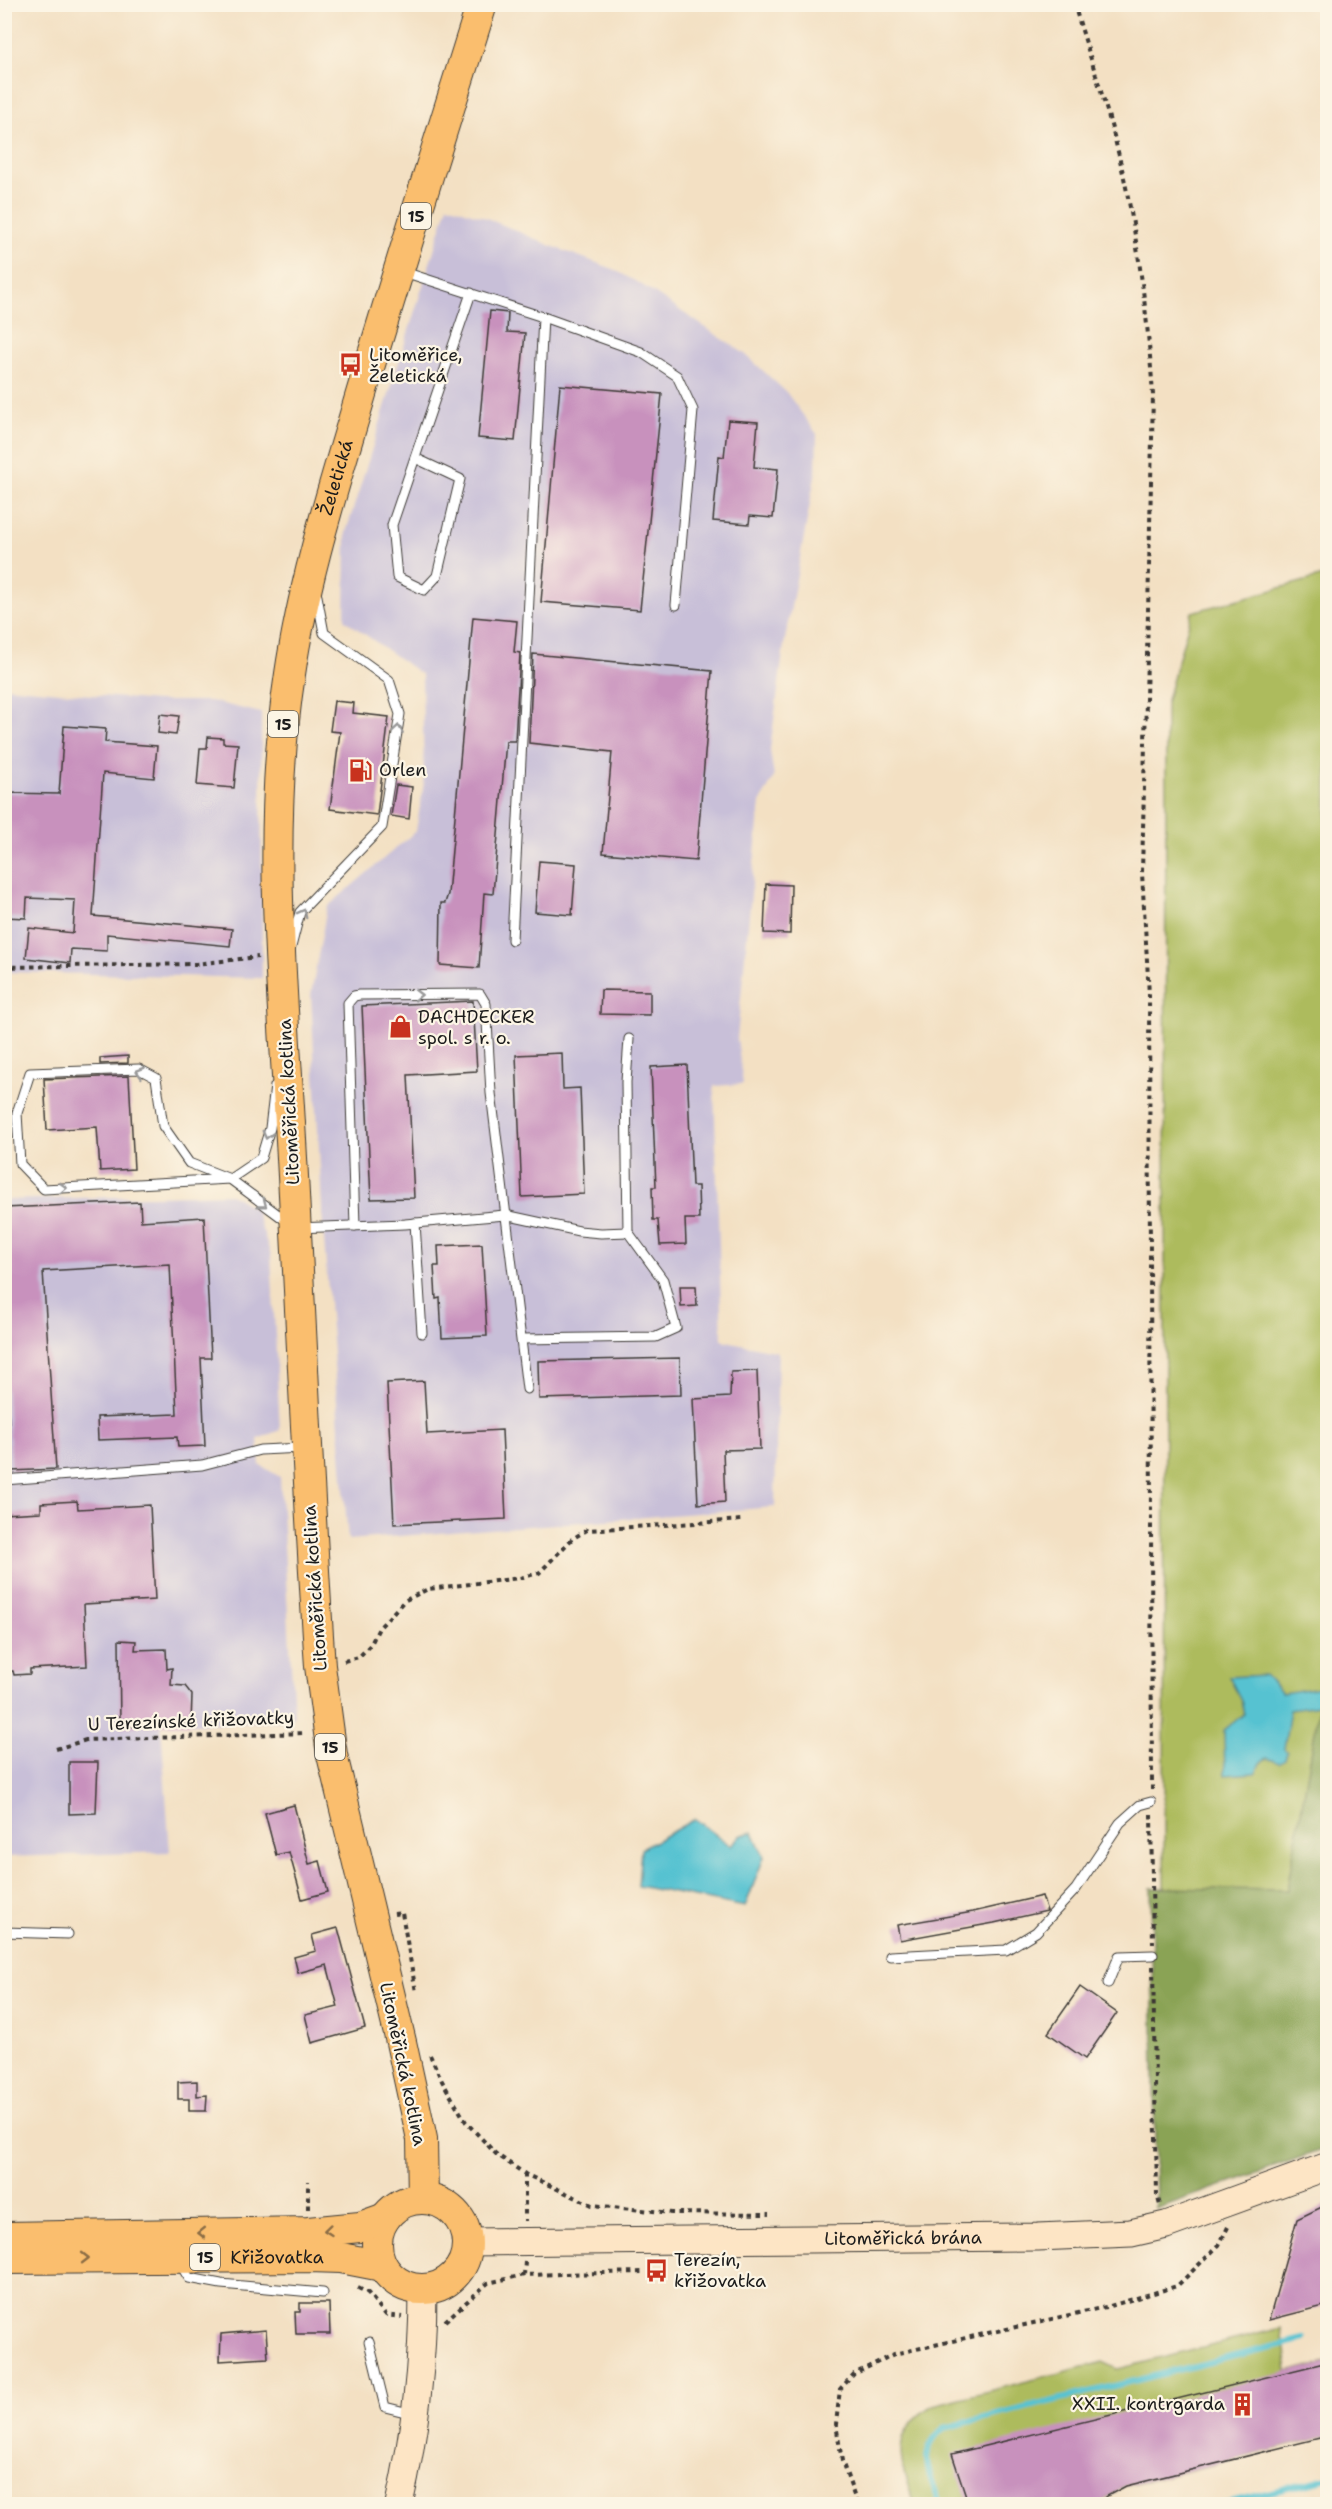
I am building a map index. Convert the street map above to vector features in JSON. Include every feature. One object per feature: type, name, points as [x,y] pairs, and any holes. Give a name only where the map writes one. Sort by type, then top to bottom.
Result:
[{"type":"main road","name":"Želetická","points":[[282,961],[277,860],[279,765],[290,670],[334,484],[482,4]]},
{"type":"main road","name":"Litoměřická kotlina","points":[[282,961],[306,1448],[320,1666],[328,1732],[370,1920],[402,2042],[422,2139],[423,2199]]},
{"type":"main road","name":"Litoměřická brána","points":[[468,2242],[1038,2237],[1131,2233],[1166,2225],[1328,2166]]},
{"type":"main road","name":"15","points":[[4,2237],[308,2232],[360,2227],[385,2218],[395,2207],[409,2201],[423,2199]]},
{"type":"main road","points":[[385,2218],[377,2242],[382,2266],[399,2284],[423,2290],[438,2288],[460,2270],[466,2257],[468,2242],[459,2217],[449,2207],[437,2201],[423,2199]]},
{"type":"main road","name":"Křižovatka","points":[[15,2258],[341,2258],[382,2266]]},
{"type":"main road","points":[[399,2505],[412,2449],[416,2415],[423,2290]]},
{"type":"lane","points":[[399,270],[641,352],[677,376],[693,410],[676,605]]},
{"type":"lane","points":[[415,458],[459,479],[437,576],[424,590],[397,577],[392,525],[471,293]]},
{"type":"lane","points":[[512,940],[543,317]]},
{"type":"lane","points":[[282,961],[293,944],[300,912],[382,827],[400,714],[389,680],[324,633],[317,604],[318,544]]},
{"type":"lane","points":[[355,1226],[347,1009],[350,998],[359,995],[476,993],[484,996],[491,1093],[527,1389]]},
{"type":"lane","points":[[522,1339],[656,1337],[676,1328],[663,1280],[628,1232],[626,1082],[629,1039]]},
{"type":"lane","points":[[286,1059],[276,1076],[270,1128],[261,1158],[230,1179],[44,1189],[20,1164],[17,1113],[30,1073],[139,1069],[156,1078],[163,1126],[189,1163],[230,1179],[296,1228],[415,1223],[505,1215],[579,1231],[628,1232]]},
{"type":"lane","points":[[415,1223],[422,1333]]},
{"type":"lane","points":[[4,1480],[202,1465],[260,1450],[306,1448]]},
{"type":"lane","points":[[890,1956],[1006,1950],[1036,1932],[1076,1889],[1120,1823],[1140,1805],[1151,1802]]},
{"type":"lane","points":[[4,1932],[68,1934]]},
{"type":"lane","points":[[1108,1983],[1119,1956],[1153,1955]]},
{"type":"lane","points":[[177,2257],[182,2270],[189,2278],[221,2284],[323,2293]]},
{"type":"lane","points":[[369,2342],[385,2407],[416,2415]]},
{"type":"path","points":[[1074,4],[1114,137],[1128,202],[1148,323],[1153,395],[1142,873],[1150,1007],[1151,1802],[1157,2195],[1166,2225]]},
{"type":"path","points":[[4,968],[282,961]]},
{"type":"path","points":[[320,1666],[359,1657],[404,1601],[428,1589],[520,1578],[539,1573],[572,1539],[587,1530],[742,1520]]},
{"type":"path","name":"U Terezínské křižovatky","points":[[56,1749],[86,1740],[328,1732]]},
{"type":"path","points":[[370,1920],[402,1913],[418,2004]]},
{"type":"path","points":[[428,2046],[442,2081],[466,2122],[496,2154],[525,2174],[592,2205],[672,2213],[773,2214]]},
{"type":"path","points":[[857,2505],[842,2461],[836,2424],[840,2390],[854,2374],[894,2354],[1110,2306],[1177,2286],[1219,2245],[1231,2221],[1232,2202]]},
{"type":"shaded area","points":[[448,205],[613,269],[642,285],[745,354],[786,392],[817,434],[816,471],[784,645],[770,750],[774,777],[760,803],[737,1038],[743,1084],[714,1086],[722,1340],[778,1352],[775,1507],[348,1540],[323,1227],[311,995],[327,907],[416,831],[424,782],[422,675],[345,620],[346,532]]},
{"type":"shaded area","points":[[5,687],[156,701],[210,701],[261,713],[262,978],[5,972]]},
{"type":"shaded area","points":[[231,1194],[255,1209],[271,1255],[280,1430],[258,1439],[260,1465],[280,1477],[294,1715],[290,1721],[161,1725],[170,1852],[5,1857],[4,1200]]},
{"type":"green space","points":[[1327,575],[1327,1697],[1321,1699],[1287,1891],[1164,1888],[1166,703],[1192,612]]},
{"type":"green space","points":[[1327,1697],[1327,2148],[1156,2209],[1151,1888],[1287,1890],[1321,1698]]},
{"type":"green space","points":[[1282,2328],[1288,2372],[1327,2362],[1327,2436],[1126,2486],[1107,2496],[1098,2504],[915,2504],[902,2462],[903,2438],[918,2416],[933,2405],[1103,2362],[1118,2369]]},
{"type":"water","points":[[1265,1675],[1283,1693],[1327,1686],[1327,1704],[1290,1709],[1284,1749],[1287,1752],[1285,1759],[1279,1763],[1267,1758],[1263,1760],[1255,1773],[1225,1775],[1224,1730],[1244,1714],[1241,1700],[1229,1677]]},
{"type":"water","points":[[695,1819],[731,1846],[739,1836],[753,1832],[764,1857],[745,1907],[638,1886],[641,1849]]},
{"type":"building","points":[[490,311],[508,313],[507,332],[525,333],[515,441],[478,438]]},
{"type":"building","points":[[560,385],[662,394],[640,610],[541,602]]},
{"type":"building","points":[[728,420],[758,422],[754,467],[778,469],[773,518],[750,516],[749,524],[713,521],[719,456],[724,457]]},
{"type":"building","points":[[473,617],[517,621],[514,652],[520,653],[515,741],[506,741],[493,894],[484,893],[479,968],[440,965],[441,903],[445,903],[448,894]]},
{"type":"building","points":[[533,654],[712,671],[696,861],[603,853],[612,752],[529,743]]},
{"type":"building","points":[[334,701],[354,703],[353,713],[389,717],[377,815],[330,809],[340,732],[330,731]]},
{"type":"building","points":[[160,714],[179,716],[176,735],[158,733]]},
{"type":"building","points":[[64,726],[106,729],[105,742],[157,746],[154,778],[103,773],[93,916],[232,929],[230,946],[107,934],[107,951],[71,949],[70,963],[26,958],[29,928],[73,933],[75,900],[27,898],[26,918],[4,917],[5,793],[59,794]]},
{"type":"building","points":[[208,737],[223,738],[223,743],[238,744],[234,788],[197,785],[200,748],[207,748]]},
{"type":"building","points":[[396,785],[412,787],[409,819],[391,816]]},
{"type":"building","points":[[539,861],[576,864],[572,915],[535,912]]},
{"type":"building","points":[[766,884],[791,885],[790,934],[764,933]]},
{"type":"building","points":[[601,990],[650,991],[650,1015],[600,1014]]},
{"type":"building","points":[[473,1001],[477,1071],[408,1075],[414,1198],[371,1199],[362,1006]]},
{"type":"building","points":[[562,1053],[563,1089],[580,1088],[584,1194],[522,1197],[516,1055]]},
{"type":"building","points":[[128,1056],[128,1063],[100,1064],[100,1058]]},
{"type":"building","points":[[687,1065],[692,1186],[698,1186],[699,1219],[685,1219],[686,1244],[660,1245],[658,1220],[653,1220],[652,1187],[656,1187],[651,1067]]},
{"type":"building","points":[[129,1076],[134,1169],[100,1171],[97,1127],[47,1130],[44,1079]]},
{"type":"building","points":[[140,1202],[141,1221],[204,1217],[211,1358],[201,1358],[205,1446],[178,1447],[177,1437],[98,1440],[97,1417],[177,1414],[170,1264],[43,1271],[56,1469],[12,1471],[4,1348],[4,1208]]},
{"type":"building","points":[[482,1244],[487,1336],[442,1338],[440,1298],[436,1299],[434,1266],[439,1266],[438,1246]]},
{"type":"building","points":[[680,1286],[696,1286],[697,1306],[681,1307]]},
{"type":"building","points":[[680,1358],[681,1395],[539,1399],[538,1361]]},
{"type":"building","points":[[757,1371],[760,1449],[723,1450],[725,1502],[698,1504],[693,1399],[730,1397],[731,1372]]},
{"type":"building","points":[[424,1381],[427,1434],[502,1430],[506,1519],[394,1524],[387,1383]]},
{"type":"building","points":[[77,1501],[78,1509],[150,1505],[155,1600],[84,1604],[87,1666],[30,1669],[30,1674],[14,1675],[13,1671],[4,1671],[4,1514],[41,1512],[41,1503]]},
{"type":"building","points":[[119,1640],[136,1641],[135,1650],[166,1649],[167,1669],[172,1668],[171,1685],[185,1686],[192,1695],[191,1724],[120,1727]]},
{"type":"building","points":[[69,1762],[98,1762],[96,1813],[69,1814]]},
{"type":"building","points":[[294,1805],[309,1864],[320,1861],[328,1892],[302,1899],[289,1852],[276,1855],[265,1813]]},
{"type":"building","points":[[1042,1896],[1047,1911],[900,1940],[897,1925],[973,1912]]},
{"type":"building","points":[[338,1928],[365,2028],[312,2043],[305,2015],[338,2007],[327,1965],[298,1973],[294,1957],[316,1951],[312,1935]]},
{"type":"building","points":[[1080,1987],[1117,2013],[1085,2059],[1048,2033]]},
{"type":"building","points":[[197,2081],[197,2096],[207,2095],[206,2111],[189,2111],[189,2099],[178,2099],[178,2082]]},
{"type":"building","points":[[1328,2204],[1328,2305],[1269,2320],[1297,2219]]},
{"type":"building","points":[[300,2303],[329,2303],[330,2334],[296,2334],[295,2312],[300,2312]]},
{"type":"building","points":[[266,2330],[268,2358],[220,2361],[221,2334]]},
{"type":"building","name":"XXII. kontrgarda","points":[[1328,2362],[1328,2436],[1126,2486],[1107,2496],[1098,2505],[969,2505],[952,2454]]},
{"type":"waterway","points":[[940,2504],[929,2474],[927,2455],[935,2437],[944,2428],[1304,2339]]},
{"type":"waterway","points":[[1222,2504],[1328,2478]]},
{"type":"place","name":"Litoměřice, Želetická","points":[[351,365]]},
{"type":"place","name":"Orlen","points":[[361,770]]},
{"type":"place","name":"DACHDECKER spol. s r. o.","points":[[400,1027]]},
{"type":"place","name":"Terezín, křižovatka","points":[[656,2270]]},
{"type":"place","name":"XXII. kontrgarda","points":[[1243,2404]]}]
